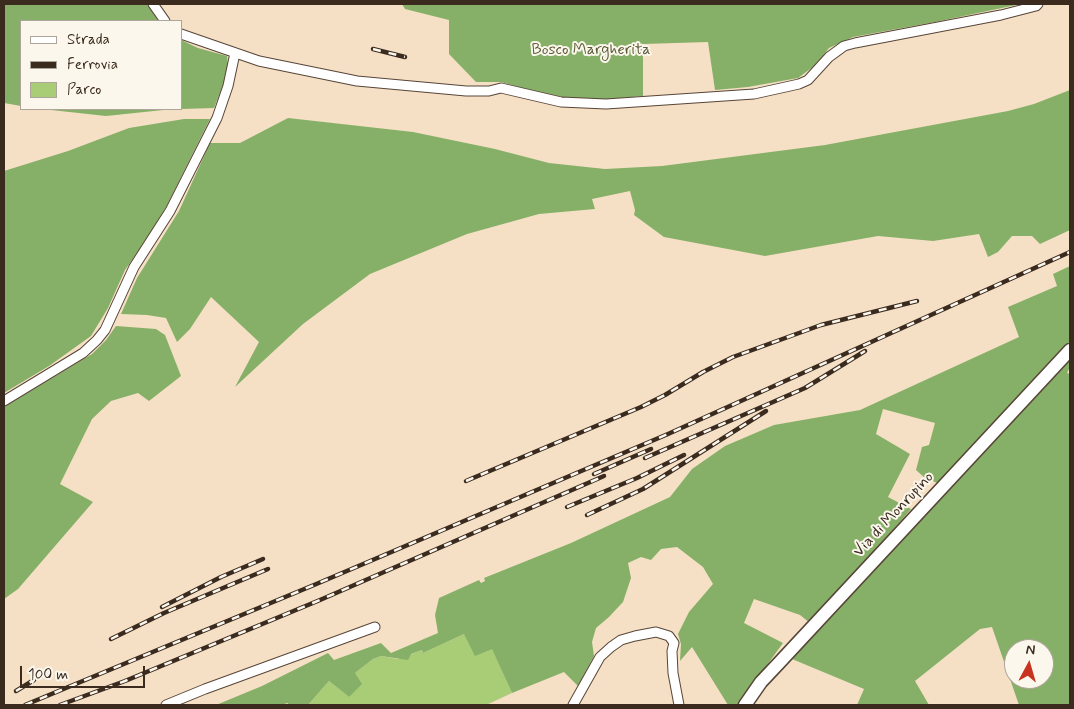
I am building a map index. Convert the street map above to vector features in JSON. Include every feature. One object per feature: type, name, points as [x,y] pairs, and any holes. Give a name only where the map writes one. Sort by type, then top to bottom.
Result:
[{"type":"main road","name":"Via di Monrupino","points":[[745,705],[761,682],[1070,350]]},
{"type":"street","points":[[153,4],[164,20]]},
{"type":"street","points":[[182,34],[267,64],[357,81],[466,91],[489,91],[501,88],[561,102],[606,104],[754,94],[799,84],[808,80],[829,57],[844,46],[1000,14],[1038,4]]},
{"type":"street","points":[[4,401],[83,353],[105,330],[134,267],[170,211],[217,118],[228,86],[235,53]]},
{"type":"street","points":[[166,705],[375,627]]},
{"type":"street","points":[[573,705],[600,657],[611,647],[622,640],[656,632],[670,636],[674,643],[672,652],[673,673],[679,705]]},
{"type":"green space","points":[[4,4],[148,4],[157,20],[20,20],[20,106],[4,103]]},
{"type":"green space","name":"Bosco Margherita","points":[[402,4],[1021,4],[853,37],[829,48],[817,64],[798,78],[748,87],[715,90],[708,42],[643,44],[643,96],[609,99],[574,99],[536,92],[501,82],[476,82],[449,54],[449,20],[405,9]]},
{"type":"green space","points":[[182,40],[198,48],[227,56],[228,68],[214,108],[182,109]]},
{"type":"green space","points":[[1070,90],[1070,230],[1040,244],[1032,236],[1012,236],[998,252],[988,257],[979,234],[933,241],[878,236],[765,256],[664,237],[634,215],[635,210],[630,191],[592,199],[595,209],[539,214],[467,234],[370,274],[303,324],[235,387],[259,342],[211,297],[190,329],[177,342],[166,318],[121,314],[137,278],[179,211],[210,143],[240,143],[288,118],[413,132],[495,149],[549,163],[605,169],[662,166],[825,145],[1008,111],[1034,104]]},
{"type":"green space","points":[[51,110],[163,110],[106,116]]},
{"type":"green space","points":[[184,119],[210,119],[166,207],[149,236],[125,270],[108,308],[91,336],[49,366],[4,393],[4,171],[68,151],[129,128]]},
{"type":"green space","points":[[1070,266],[1070,340],[1065,349],[940,484],[925,478],[916,470],[922,447],[929,445],[935,423],[883,409],[876,434],[910,454],[888,497],[911,509],[844,588],[810,623],[800,615],[754,599],[744,623],[783,643],[738,705],[728,705],[692,647],[680,661],[681,644],[678,634],[689,612],[713,584],[703,567],[677,547],[661,549],[651,560],[641,557],[628,563],[631,578],[623,602],[596,628],[592,642],[594,656],[578,686],[564,672],[512,693],[492,649],[475,656],[464,634],[423,653],[422,650],[411,654],[408,660],[381,656],[373,659],[355,673],[362,684],[349,697],[329,681],[308,705],[290,705],[287,703],[283,705],[216,705],[262,686],[328,653],[334,660],[381,643],[391,653],[438,633],[435,615],[439,598],[479,580],[481,583],[485,581],[484,578],[571,543],[670,497],[692,469],[725,446],[774,425],[860,410],[1019,337],[1008,307],[1057,286],[1053,274]]},
{"type":"green space","points":[[116,326],[156,329],[165,335],[181,376],[149,401],[138,393],[111,401],[92,419],[60,484],[93,502],[18,589],[4,599],[4,407],[92,354],[106,340]]},
{"type":"green space","points":[[1070,360],[1070,367],[1067,373],[1070,374],[1070,705],[1019,705],[1013,689],[1054,689],[1054,639],[1004,639],[1004,662],[992,627],[980,629],[915,681],[929,705],[857,705],[864,689],[792,659]]},
{"type":"green space","points":[[464,634],[492,648],[512,693],[486,705],[308,705],[329,681],[349,697],[355,673],[373,659],[381,656],[398,659],[422,650],[423,653]]},
{"type":"railway","points":[[373,49],[405,57]]},
{"type":"railway","points":[[25,705],[314,585],[668,434],[1070,252]]},
{"type":"railway","points":[[466,481],[641,407],[733,357],[821,325],[917,301]]},
{"type":"railway","points":[[645,458],[805,388],[865,351]]},
{"type":"railway","points":[[587,515],[643,489],[766,411]]},
{"type":"railway","points":[[594,474],[651,449]]},
{"type":"railway","points":[[567,507],[637,478],[684,455]]},
{"type":"railway","points":[[60,705],[125,681],[320,600],[604,476]]},
{"type":"railway","points":[[162,607],[221,577],[263,559]]},
{"type":"railway","points":[[111,639],[164,613],[268,569]]},
{"type":"railway","points":[[16,691],[34,680]]}]
